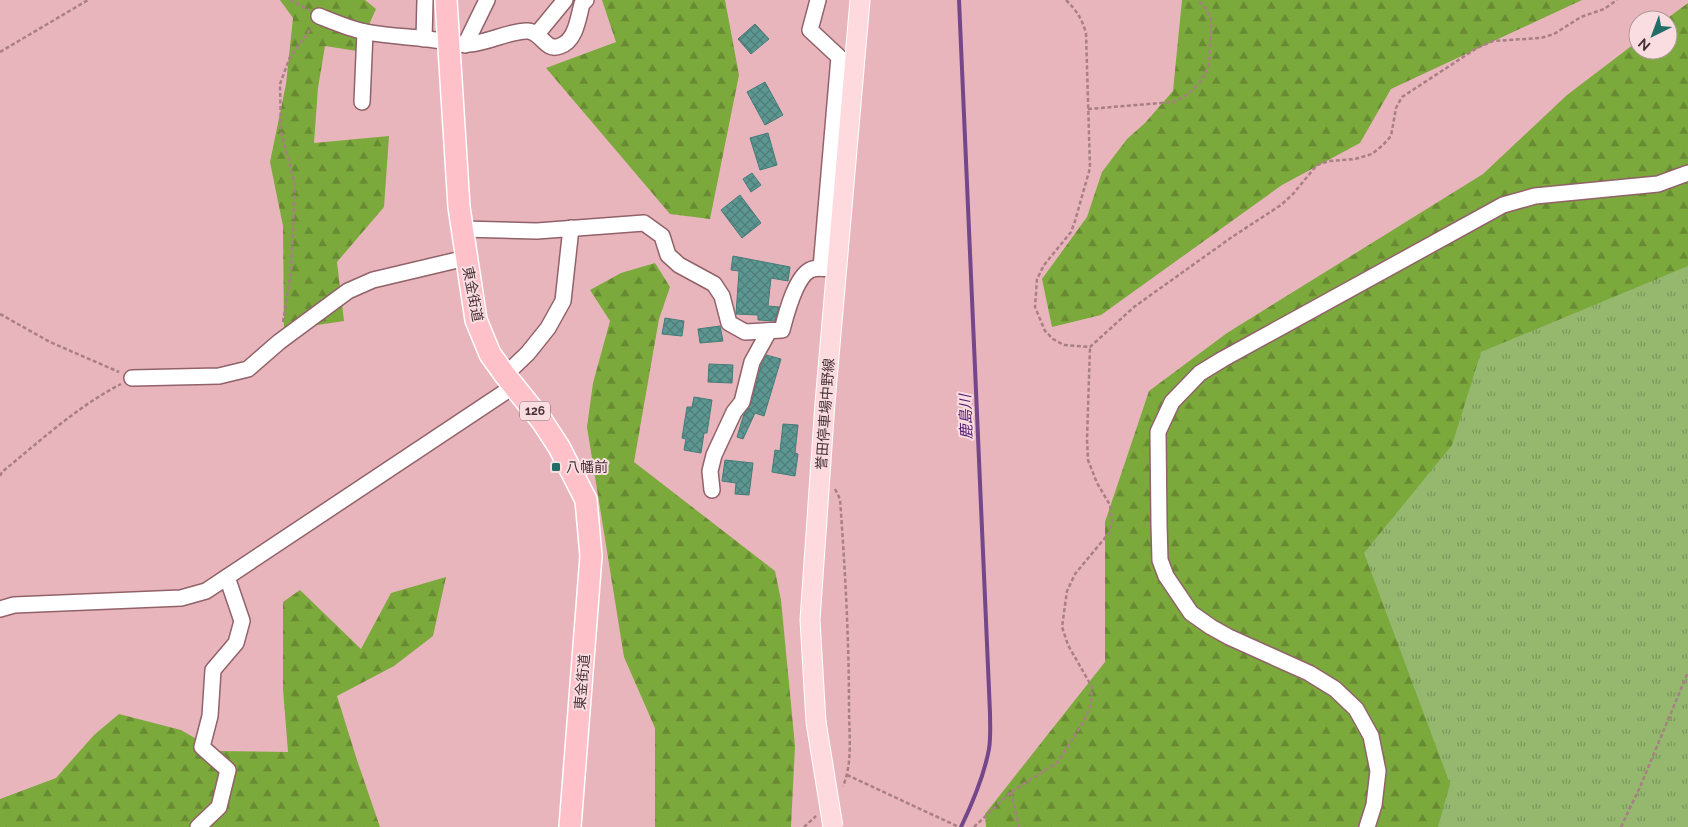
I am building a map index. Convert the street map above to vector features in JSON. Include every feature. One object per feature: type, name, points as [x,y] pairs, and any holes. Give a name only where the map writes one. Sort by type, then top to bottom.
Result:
[{"type":"highway","name":"東金街道","points":[[446,0],[456,43],[459,207],[476,320],[490,354],[509,381],[542,421],[559,448],[586,500],[591,556],[570,827]]},
{"type":"main road","name":"誉田停車場中野線","points":[[833,827],[816,722],[810,620],[820,474],[829,269],[860,0]]},
{"type":"street","points":[[424,39],[425,0]]},
{"type":"street","points":[[456,43],[487,0]]},
{"type":"street","points":[[536,34],[565,0]]},
{"type":"street","points":[[319,16],[346,27],[365,32],[456,43],[482,43],[521,31],[531,31],[547,46],[554,48],[568,42],[573,34],[582,4],[586,0]]},
{"type":"street","points":[[462,229],[537,231],[644,223],[662,236],[668,255],[678,265],[714,284],[722,296],[729,323],[745,332],[782,330],[799,283],[809,271],[829,269],[839,56],[810,30],[818,0]]},
{"type":"street","points":[[362,102],[365,32]]},
{"type":"street","points":[[1367,827],[1374,805],[1378,771],[1371,736],[1356,709],[1334,689],[1309,673],[1211,627],[1191,613],[1166,576],[1160,560],[1158,432],[1172,402],[1200,372],[1215,363],[1503,205],[1535,196],[1658,184],[1688,173]]},
{"type":"street","points":[[0,609],[14,605],[181,598],[206,591],[227,577],[509,381],[548,328],[563,301],[571,228]]},
{"type":"street","points":[[132,378],[220,376],[248,369],[279,342],[348,291],[373,280],[466,258]]},
{"type":"street","points":[[712,490],[710,470],[714,455],[734,412],[742,402],[752,362],[769,331]]},
{"type":"street","points":[[198,827],[219,808],[228,770],[202,747],[210,716],[213,670],[236,643],[242,621],[227,577]]},
{"type":"path","points":[[0,52],[88,0]]},
{"type":"path","points":[[279,342],[292,272],[295,184],[281,132],[280,84],[290,57],[319,16],[290,0]]},
{"type":"path","points":[[1066,0],[1077,11],[1083,21],[1086,33],[1090,168],[1071,232],[1044,265],[1037,279],[1035,307],[1045,331],[1052,340],[1064,345],[1090,347]]},
{"type":"path","points":[[1088,109],[1173,102],[1183,99],[1193,90],[1203,77],[1209,64],[1212,21],[1208,12],[1197,0]]},
{"type":"path","points":[[974,827],[1011,792],[1058,762],[1084,721],[1091,704],[1092,687],[1068,645],[1062,627],[1067,591],[1075,574],[1109,533],[1112,522],[1110,505],[1097,483],[1088,460],[1090,347],[1134,307],[1232,237],[1281,205],[1293,194],[1317,165],[1328,161],[1355,159],[1372,154],[1390,136],[1396,108],[1402,98],[1477,48],[1493,40],[1541,38],[1554,34],[1582,17],[1604,9],[1617,0]]},
{"type":"path","points":[[0,314],[50,342],[132,378]]},
{"type":"path","points":[[0,476],[2,472],[56,428],[101,394],[132,378]]},
{"type":"path","points":[[820,474],[834,487],[840,499],[849,640],[848,775],[959,827]]},
{"type":"path","points":[[1622,827],[1688,672]]},
{"type":"path","points":[[1011,792],[1019,827]]},
{"type":"green space","points":[[280,0],[365,0],[376,9],[357,51],[325,46],[318,88],[314,143],[389,136],[384,207],[337,262],[344,321],[284,330],[283,226],[270,162],[286,84],[293,18]]},
{"type":"green space","points":[[602,0],[725,0],[739,75],[710,219],[670,214],[546,68],[616,42]]},
{"type":"green space","points":[[1182,0],[1582,0],[1391,89],[1360,143],[1282,185],[1101,315],[1052,327],[1042,279],[1087,217],[1102,172],[1127,139],[1145,123],[1173,91]]},
{"type":"green space","points":[[1688,3],[1688,266],[1481,352],[1452,445],[1364,553],[1450,784],[1438,827],[986,827],[985,814],[1105,662],[1105,522],[1149,391],[1227,333],[1483,174],[1567,95],[1628,49],[1628,60],[1678,60],[1678,10]]},
{"type":"green space","points":[[1688,200],[1688,827],[1383,827],[1275,564],[1388,336]]},
{"type":"green space","points":[[655,263],[670,287],[659,319],[634,462],[775,571],[781,600],[795,746],[791,827],[655,827],[655,728],[624,657],[587,427],[593,383],[610,321],[590,290],[621,273]]},
{"type":"green space","points":[[446,577],[433,636],[394,666],[337,696],[380,827],[0,827],[0,799],[56,778],[94,735],[119,714],[181,730],[217,751],[288,752],[283,689],[283,602],[300,590],[361,649],[391,593]]},
{"type":"building","points":[[755,24],[769,39],[751,54],[738,39]]},
{"type":"building","points":[[765,82],[783,115],[765,125],[747,92]]},
{"type":"building","points":[[768,133],[777,165],[760,170],[750,138]]},
{"type":"building","points":[[752,173],[761,185],[751,192],[743,179]]},
{"type":"building","points":[[740,195],[761,223],[742,238],[721,210]]},
{"type":"building","points":[[733,256],[790,267],[788,281],[771,278],[768,306],[779,307],[775,321],[758,320],[758,315],[736,314],[739,271],[731,270]]},
{"type":"building","points":[[665,318],[684,321],[682,336],[662,334]]},
{"type":"building","points":[[720,326],[723,341],[700,343],[698,329]]},
{"type":"building","points":[[766,355],[781,359],[764,416],[755,413],[743,439],[737,437],[744,414],[751,404],[761,365]]},
{"type":"building","points":[[709,364],[733,365],[732,383],[708,382]]},
{"type":"building","points":[[694,397],[712,400],[707,433],[704,433],[701,453],[684,450],[686,439],[682,438],[687,407],[692,407]]},
{"type":"building","points":[[783,424],[798,425],[795,453],[798,454],[795,476],[772,472],[775,450],[780,451]]},
{"type":"building","points":[[725,460],[753,463],[749,495],[735,494],[736,483],[722,481]]},
{"type":"waterway","name":"鹿島川","points":[[959,0],[990,713],[990,740],[984,769],[961,827]]},
{"type":"place","name":"八幡前","points":[[556,467]]}]
